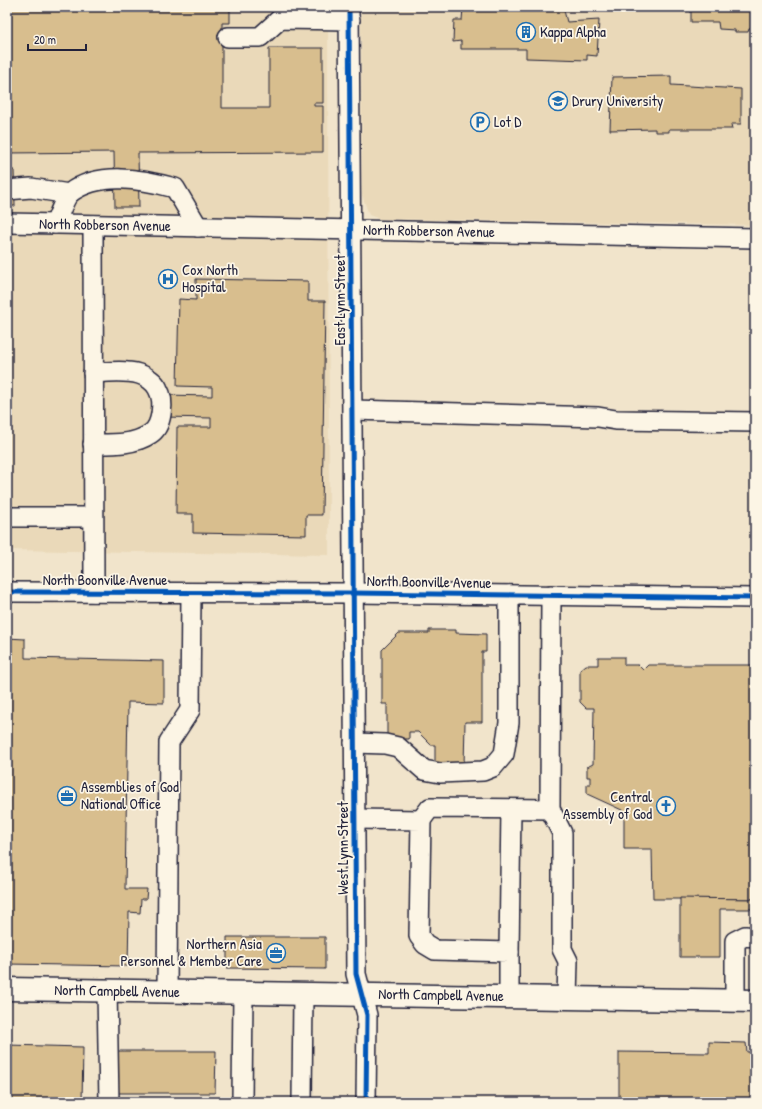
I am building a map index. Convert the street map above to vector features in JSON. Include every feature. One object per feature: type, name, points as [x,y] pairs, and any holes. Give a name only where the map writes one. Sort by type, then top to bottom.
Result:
[{"type":"main road","name":"North Campbell Avenue","points":[[7,990],[243,992],[745,1001]]},
{"type":"street","points":[[228,37],[260,37],[280,19],[350,13]]},
{"type":"street","name":"East Lynn Street","points":[[350,13],[353,593]]},
{"type":"street","points":[[7,190],[31,188],[69,194],[96,180],[146,180],[175,188],[198,226]]},
{"type":"street","points":[[55,224],[69,194]]},
{"type":"street","name":"North Robberson Avenue","points":[[7,223],[755,238]]},
{"type":"street","points":[[93,225],[94,592]]},
{"type":"street","points":[[93,373],[140,374],[152,380],[159,390],[162,403],[158,427],[151,434],[124,443],[93,444]]},
{"type":"street","points":[[352,410],[598,417],[616,420],[755,422]]},
{"type":"street","points":[[7,517],[93,517]]},
{"type":"street","name":"North Boonville Avenue","points":[[7,592],[353,593],[755,598]]},
{"type":"street","points":[[167,991],[169,742],[190,710],[191,593]]},
{"type":"street","name":"West Lynn Street","points":[[353,593],[356,974],[367,1014],[366,1102]]},
{"type":"street","points":[[354,743],[385,744],[398,747],[424,770],[440,773],[483,771],[493,768],[504,754],[509,723],[509,595]]},
{"type":"street","points":[[552,595],[550,809],[562,833],[562,949],[568,961],[567,998]]},
{"type":"street","points":[[510,952],[435,950],[425,944],[420,936],[421,820],[430,808],[550,809]]},
{"type":"street","points":[[509,996],[512,808]]},
{"type":"street","points":[[355,819],[421,820]]},
{"type":"street","points":[[745,1001],[735,941],[744,936],[755,936]]},
{"type":"street","points":[[107,991],[109,1102]]},
{"type":"street","points":[[242,1102],[243,992]]},
{"type":"street","points":[[302,1102],[303,993]]},
{"type":"shaded area","name":"Cox North Hospital","points":[[7,7],[328,7],[329,555],[7,550]]},
{"type":"shaded area","name":"Drury University","points":[[361,7],[755,7],[755,225],[380,219],[369,215],[362,195]]},
{"type":"building","points":[[7,7],[243,7],[243,9],[230,9],[230,23],[222,23],[222,108],[269,108],[269,48],[323,48],[323,103],[314,103],[314,106],[323,106],[323,152],[138,153],[139,207],[115,207],[114,152],[7,153]]},
{"type":"building","name":"Kappa Alpha","points":[[563,7],[567,22],[599,20],[597,56],[587,55],[587,60],[526,58],[526,49],[461,49],[461,41],[453,42],[454,20],[462,20],[463,8]]},
{"type":"building","points":[[691,7],[755,7],[755,29],[749,29],[748,32],[735,32],[735,30],[719,29],[718,22],[691,22]]},
{"type":"building","points":[[671,76],[671,85],[741,89],[741,124],[731,124],[732,129],[669,129],[669,132],[655,132],[655,129],[610,130],[612,77]]},
{"type":"building","points":[[7,170],[14,170],[15,206],[7,206]]},
{"type":"building","points":[[196,279],[308,281],[308,301],[325,301],[322,515],[306,515],[306,535],[193,533],[193,514],[176,514],[177,427],[211,427],[211,418],[164,417],[164,395],[212,396],[212,387],[177,386],[179,299],[196,300]]},
{"type":"building","points":[[429,630],[456,630],[456,633],[486,634],[486,652],[482,652],[482,722],[465,722],[464,766],[435,766],[435,745],[431,745],[418,732],[409,732],[409,739],[387,739],[387,704],[382,704],[382,650],[399,633],[429,633]]},
{"type":"building","name":"Assemblies of God National Office","points":[[7,638],[25,639],[25,658],[164,661],[164,703],[128,702],[125,889],[147,889],[146,899],[141,899],[140,913],[129,912],[128,966],[7,964]]},
{"type":"building","points":[[598,657],[624,657],[624,665],[638,665],[643,670],[648,665],[755,665],[755,919],[754,899],[653,899],[652,849],[624,849],[624,811],[587,794],[587,784],[590,784],[590,777],[587,777],[587,767],[593,764],[594,708],[586,708],[580,702],[580,670],[586,665],[598,665]]},
{"type":"building","points":[[680,898],[754,899],[754,909],[720,909],[720,957],[680,957]]},
{"type":"building","name":"Northern Asia Personnel & Member Care","points":[[227,937],[325,937],[325,969],[227,968]]},
{"type":"building","points":[[709,1042],[746,1043],[747,1052],[755,1052],[755,1102],[619,1102],[619,1052],[709,1053]]},
{"type":"building","points":[[7,1045],[83,1047],[82,1102],[7,1102]]},
{"type":"building","points":[[115,1051],[216,1051],[215,1093],[114,1093]]},
{"type":"cycle path","points":[[349,7],[356,974],[367,1015],[366,1102]]},
{"type":"cycle path","points":[[7,592],[353,593],[755,598]]},
{"type":"place","name":"Kappa Alpha","points":[[526,32]]},
{"type":"place","name":"Drury University","points":[[558,101]]},
{"type":"place","name":"Lot D","points":[[480,122]]},
{"type":"place","name":"Cox North Hospital","points":[[168,279]]},
{"type":"place","name":"Assemblies of God National Office","points":[[67,796]]},
{"type":"place","name":"Central Assembly of God","points":[[666,806]]},
{"type":"place","name":"Northern Asia Personnel & Member Care","points":[[276,953]]}]
